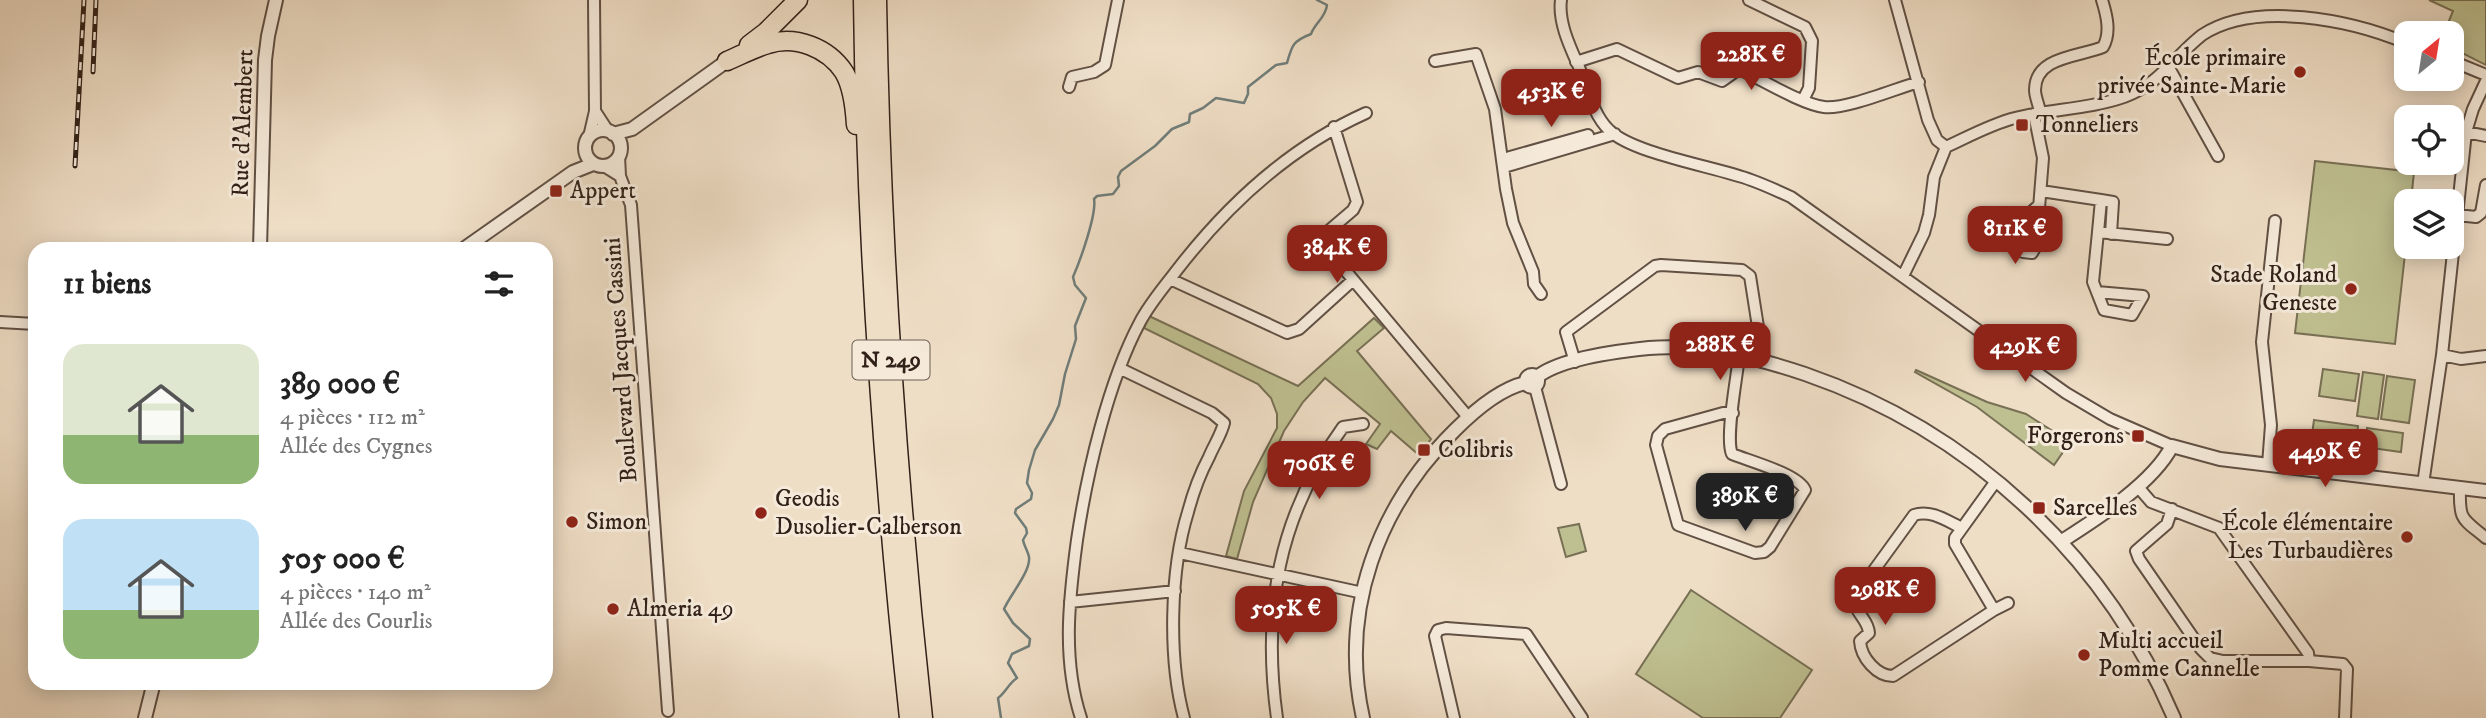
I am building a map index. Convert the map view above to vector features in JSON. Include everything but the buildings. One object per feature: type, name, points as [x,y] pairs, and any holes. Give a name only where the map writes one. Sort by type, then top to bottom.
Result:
[{"type":"highway","points":[[727,61],[766,32],[798,0]]},
{"type":"highway","name":"N 249","points":[[863,0],[868,209],[884,456],[909,718]]},
{"type":"highway","name":"N 249","points":[[877,0],[881,183],[890,342],[905,542],[923,718]]},
{"type":"highway","name":"N 249","points":[[727,61],[768,44],[796,42],[821,50],[839,66],[851,90],[862,197],[868,209]]},
{"type":"street","name":"Rue d’Alembert","points":[[260,242],[265,60],[276,0]]},
{"type":"street","points":[[594,0],[595,111],[587,143],[589,160],[620,176]]},
{"type":"street","points":[[1069,87],[1072,77],[1094,72],[1105,65],[1118,0]]},
{"type":"street","points":[[1561,0],[1561,17],[1576,62],[1595,109],[1611,132],[1647,149],[1751,180],[1791,197],[2002,349],[2066,393],[2110,419],[2172,446],[2220,459],[2486,491]]},
{"type":"street","points":[[1749,0],[1805,27],[1810,34],[1812,41],[1809,88],[1803,100]]},
{"type":"street","points":[[1895,0],[1928,120],[1937,140],[1946,146]]},
{"type":"street","points":[[2038,206],[2042,158],[2035,89],[2040,72],[2052,62],[2103,47],[2108,38],[2108,29],[2102,0]]},
{"type":"street","points":[[2271,0],[2273,13]]},
{"type":"street","points":[[1903,276],[1924,233],[1934,177],[1946,146],[2012,119],[2122,97],[2148,86],[2206,33],[2242,18],[2273,13],[2352,24],[2394,39]]},
{"type":"street","points":[[1576,62],[1617,49],[1678,78],[1698,72],[1722,81],[1739,68],[1803,100],[1824,107],[1844,105],[1919,82]]},
{"type":"street","points":[[1435,61],[1476,54],[1495,109],[1513,223],[1533,272],[1534,284],[1541,294]]},
{"type":"street","points":[[573,172],[595,132],[610,133],[632,129],[727,61]]},
{"type":"street","points":[[2464,66],[2486,75]]},
{"type":"street","points":[[2169,68],[2218,156]]},
{"type":"street","points":[[2460,189],[2466,132],[2486,81]]},
{"type":"street","points":[[595,111],[610,133],[618,139],[620,151]]},
{"type":"street","points":[[1081,718],[1075,699],[1068,626],[1088,477],[1121,369],[1141,320],[1214,223],[1243,196],[1277,166],[1334,127],[1366,113]]},
{"type":"street","points":[[1303,253],[1353,210],[1357,202],[1334,127]]},
{"type":"street","points":[[474,242],[573,172],[611,164],[632,129]]},
{"type":"street","points":[[1504,163],[1611,132]]},
{"type":"street","points":[[2466,132],[2486,136]]},
{"type":"street","name":"Boulevard Jacques Cassini","points":[[620,151],[620,176],[631,205],[668,716]]},
{"type":"street","points":[[2464,216],[2476,217],[2481,214],[2486,185]]},
{"type":"street","points":[[2040,191],[2113,202],[2111,234]]},
{"type":"street","points":[[2096,292],[2093,282],[2101,200]]},
{"type":"street","points":[[2268,465],[2271,425],[2262,342],[2276,221]]},
{"type":"street","points":[[2098,232],[2168,239]]},
{"type":"street","points":[[1319,239],[1468,417]]},
{"type":"street","points":[[2423,484],[2442,355],[2452,259]]},
{"type":"street","points":[[1575,362],[1566,332],[1655,266],[1661,265],[1745,272],[1752,282],[1761,346],[1760,360]]},
{"type":"street","points":[[1170,279],[1287,333],[1299,329],[1353,280]]},
{"type":"street","points":[[0,322],[28,324]]},
{"type":"street","points":[[1363,718],[1356,661],[1363,593],[1384,526],[1401,495],[1427,459],[1468,417],[1495,397],[1533,382],[1542,373],[1627,350],[1662,347],[1690,347],[1760,360],[1814,377],[1890,409],[1932,433],[1996,481],[2062,541],[2108,598],[2126,626],[2161,688],[2173,718]]},
{"type":"street","points":[[2442,355],[2461,359],[2486,356]]},
{"type":"street","points":[[1733,413],[1723,413],[1665,429],[1658,436],[1656,445],[1678,525],[1755,553],[1765,552],[1805,490],[1802,483],[1792,477],[1732,454],[1729,447],[1733,413],[1739,356]]},
{"type":"street","points":[[1121,369],[1212,414],[1224,423],[1187,514],[1180,553],[1175,591],[1175,655],[1184,718]]},
{"type":"street","points":[[1533,382],[1561,484]]},
{"type":"street","points":[[1277,718],[1270,660],[1271,622],[1278,575],[1295,516],[1329,447],[1343,427],[1363,424]]},
{"type":"street","points":[[2062,541],[2138,487],[2164,462],[2172,446]]},
{"type":"street","points":[[1994,610],[1955,544],[1955,538],[1996,481]]},
{"type":"street","points":[[2138,487],[2151,502],[2219,528],[2308,653],[2309,661]]},
{"type":"street","points":[[2460,488],[2459,512],[2466,522],[2486,538]]},
{"type":"street","points":[[2172,509],[2167,524],[2136,551],[2201,649],[2210,658],[2223,660],[2343,664],[2347,669],[2345,718]]},
{"type":"street","points":[[1962,528],[1933,514],[1922,512],[1914,515],[1856,595],[1856,609],[1869,627],[1869,633],[1860,641],[1861,650],[1876,670],[1885,676],[1894,676],[2008,603]]},
{"type":"street","points":[[1180,553],[1363,593]]},
{"type":"street","points":[[1070,602],[1175,591]]},
{"type":"street","points":[[1454,718],[1435,636],[1438,630],[1446,628],[1526,634],[1582,718]]},
{"type":"street","points":[[145,718],[152,690]]},
{"type":"green space","points":[[2429,0],[2486,0],[2486,65],[2464,54],[2464,21],[2449,21],[2453,11]]},
{"type":"green space","name":"Stade Roland Geneste","points":[[2315,161],[2394,170],[2394,175],[2414,175],[2412,189],[2394,189],[2394,259],[2404,259],[2395,344],[2295,333]]},
{"type":"green space","points":[[1149,316],[1298,386],[1374,318],[1384,328],[1357,351],[1431,439],[1419,455],[1391,431],[1377,449],[1366,444],[1380,424],[1325,378],[1303,402],[1284,431],[1253,502],[1237,559],[1226,556],[1244,491],[1277,428],[1277,414],[1271,398],[1258,384],[1144,328]]},
{"type":"green space","points":[[2323,369],[2359,374],[2355,401],[2319,396]]},
{"type":"green space","points":[[1916,370],[1987,402],[2026,414],[2070,442],[2054,465],[1977,407],[1915,372]]},
{"type":"green space","points":[[2363,372],[2384,375],[2378,419],[2357,416]]},
{"type":"green space","points":[[2387,376],[2415,380],[2409,423],[2381,419]]},
{"type":"green space","points":[[2314,420],[2358,426],[2355,448],[2311,442]]},
{"type":"green space","points":[[2367,428],[2403,433],[2401,452],[2364,447]]},
{"type":"green space","points":[[1579,524],[1586,551],[1566,557],[1558,528]]},
{"type":"green space","points":[[1691,590],[1812,670],[1780,718],[1703,718],[1636,674]]},
{"type":"waterway","points":[[1001,718],[998,698],[1017,678],[1008,663],[1012,654],[1029,646],[1030,639],[1013,623],[1004,609],[1029,563],[1023,540],[1027,533],[1026,528],[1015,513],[1016,509],[1031,499],[1032,493],[1027,483],[1029,470],[1035,450],[1059,405],[1076,339],[1075,326],[1086,298],[1075,285],[1073,277],[1091,226],[1094,199],[1097,196],[1113,194],[1119,186],[1118,177],[1121,171],[1155,146],[1172,129],[1189,122],[1190,114],[1216,98],[1244,103],[1248,87],[1276,65],[1287,63],[1294,44],[1311,34],[1325,13],[1327,5],[1317,0]]},
{"type":"railway","points":[[75,166],[84,0]]},
{"type":"railway","points":[[93,72],[96,0]]},
{"type":"place","name":"École primaire privée Sainte-Marie","points":[[2300,72]]},
{"type":"place","name":"Tonneliers","points":[[2022,125]]},
{"type":"place","name":"Appert","points":[[556,191]]},
{"type":"place","name":"Stade Roland Geneste","points":[[2351,289]]},
{"type":"place","name":"Forgerons","points":[[2138,436]]},
{"type":"place","name":"Colibris","points":[[1424,450]]},
{"type":"place","name":"Sarcelles","points":[[2039,508]]},
{"type":"place","name":"Geodis Dusolier-Calberson","points":[[761,513]]},
{"type":"place","name":"Simon","points":[[572,522]]},
{"type":"place","name":"École élémentaire Les Turbaudières","points":[[2407,537]]},
{"type":"place","name":"Almeria 49","points":[[613,609]]},
{"type":"place","name":"Multi accueil Pomme Cannelle","points":[[2084,655]]}]
